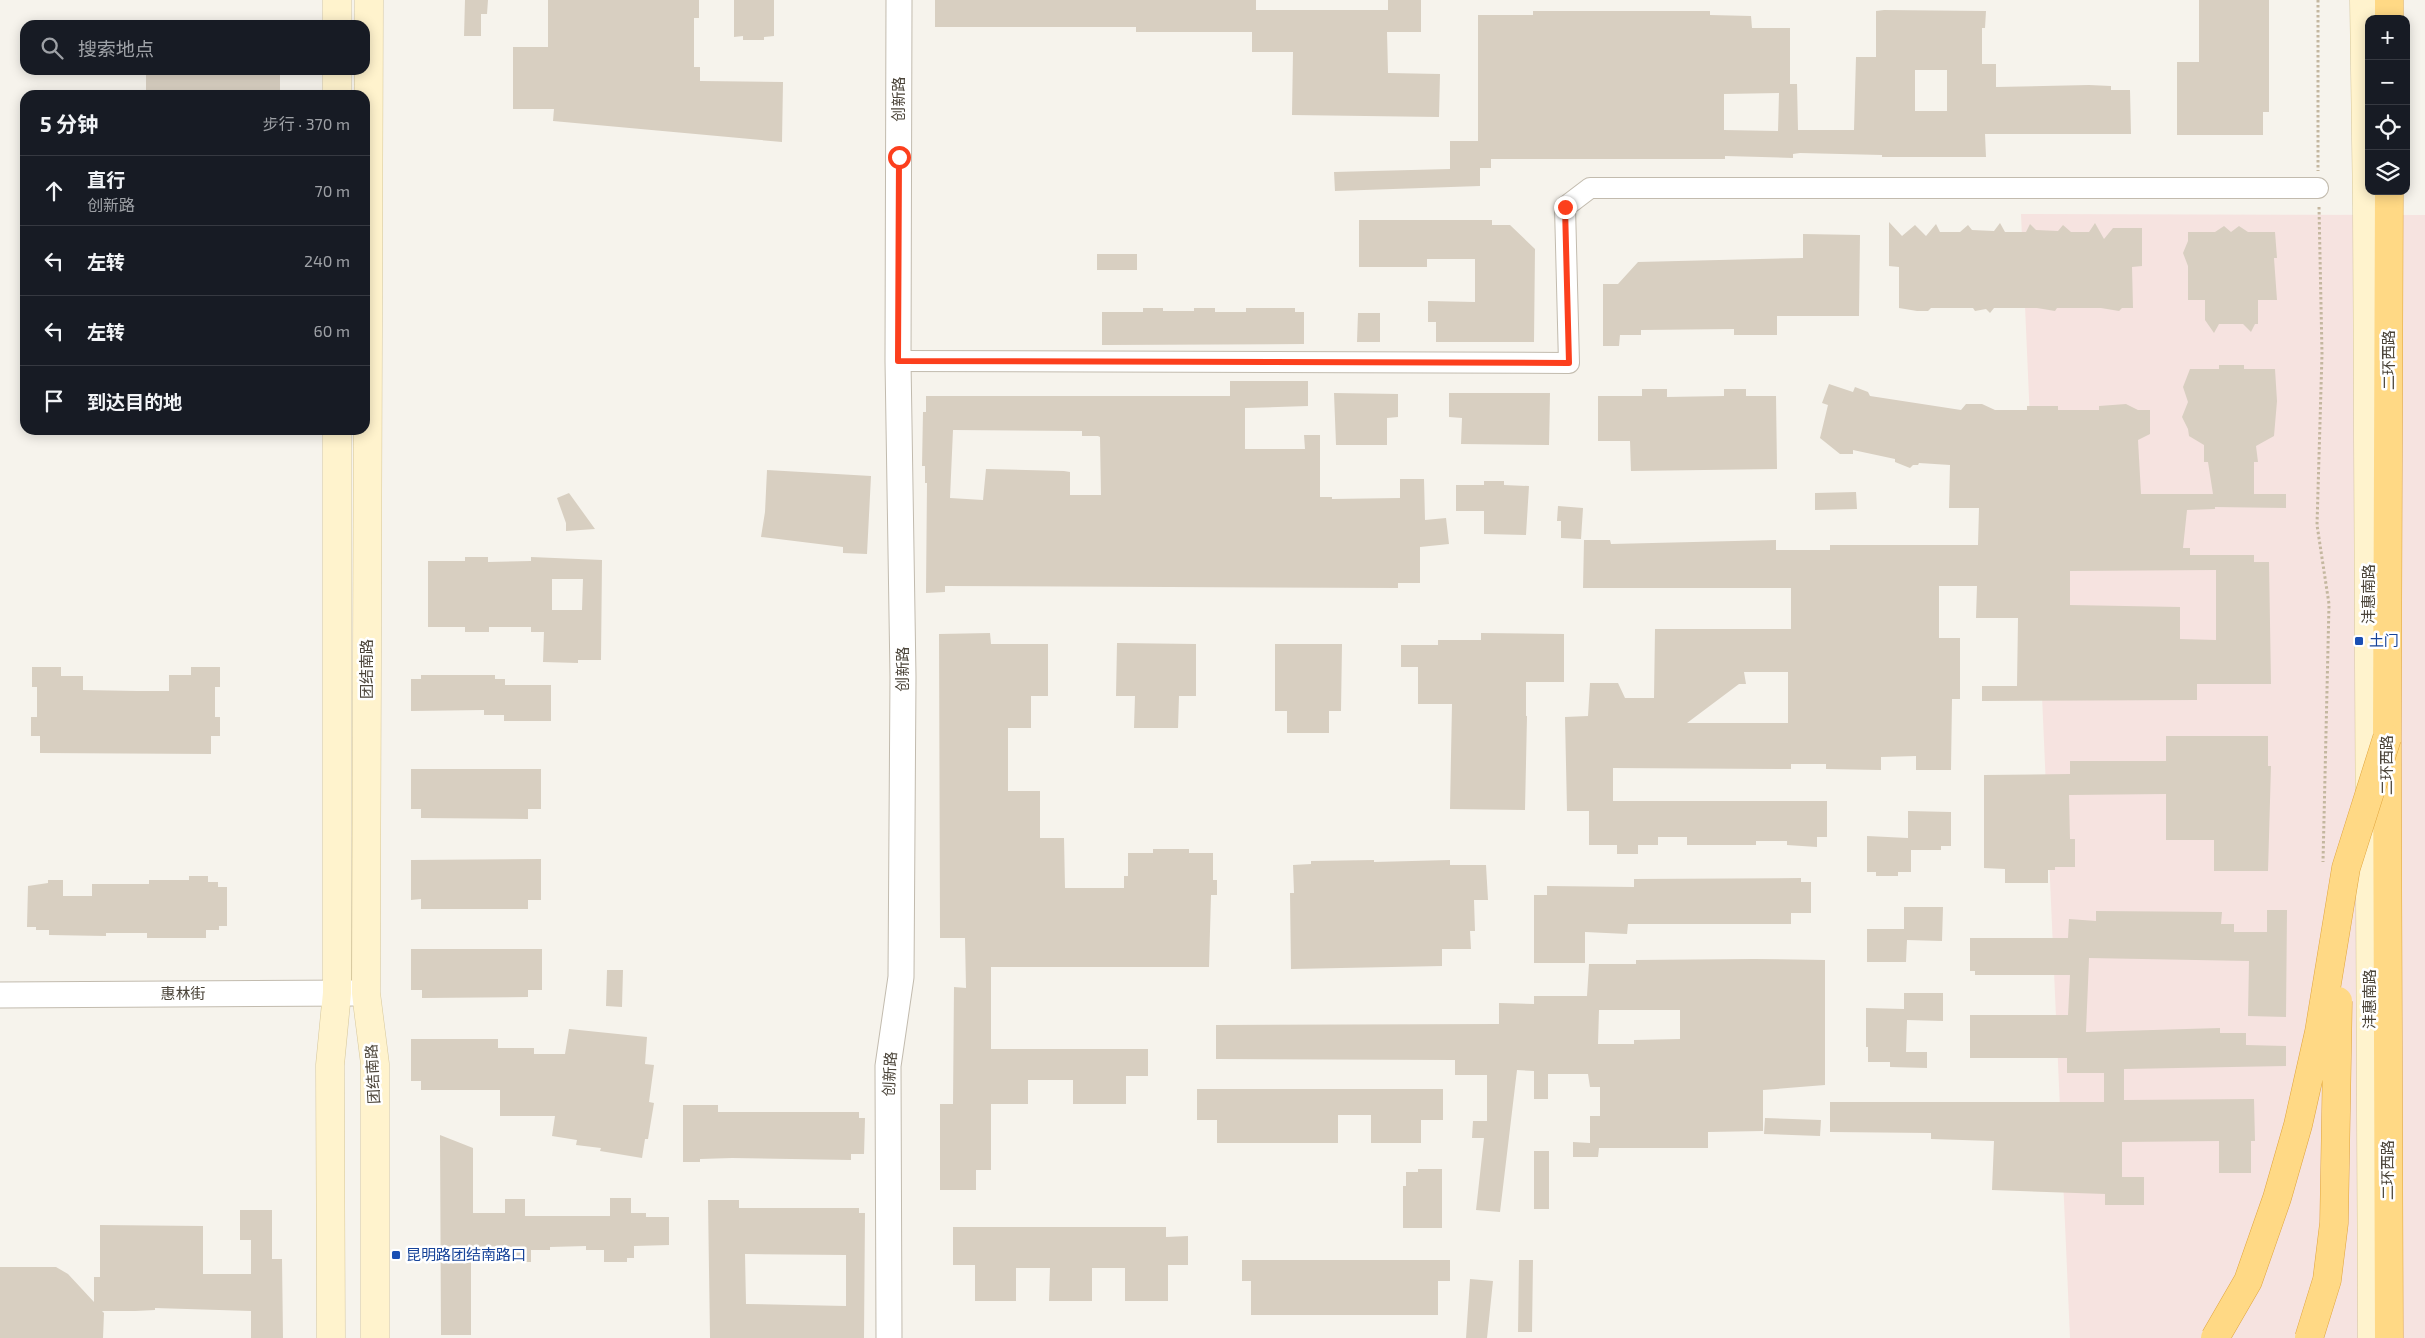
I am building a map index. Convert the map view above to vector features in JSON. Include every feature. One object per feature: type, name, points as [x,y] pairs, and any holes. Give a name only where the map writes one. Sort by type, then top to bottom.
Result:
[{"type":"highway","points":[[2389,0],[2389,15]]},
{"type":"highway","name":"二环西路","points":[[2389,195],[2387,738],[2389,1338]]},
{"type":"highway","points":[[2215,1338],[2248,1280],[2277,1198],[2298,1125],[2319,1032],[2353,843],[2375,781],[2387,738]]},
{"type":"highway","points":[[2309,1338],[2326,1280],[2334,1224],[2340,909]]},
{"type":"main road","points":[[337,0],[337,20]]},
{"type":"main road","name":"团结南路","points":[[369,0],[369,20]]},
{"type":"main road","name":"沣惠南路","points":[[2364,0],[2368,230],[2372,1338]]},
{"type":"main road","points":[[337,75],[337,90]]},
{"type":"main road","name":"团结南路","points":[[369,75],[369,90]]},
{"type":"main road","name":"团结南路","points":[[331,1338],[330,1064],[337,993],[337,435]]},
{"type":"main road","name":"团结南路","points":[[368,435],[366,993],[375,1064],[376,1338]]},
{"type":"street","name":"创新路","points":[[889,1338],[888,1066],[901,977],[903,677],[898,361],[899,0]]},
{"type":"street","points":[[898,361],[1569,363],[1565,207],[1590,188],[2318,188]]},
{"type":"street","name":"惠林街","points":[[0,995],[366,993]]},
{"type":"path","points":[[2318,0],[2318,188],[2322,354],[2317,525],[2329,604],[2323,867]]},
{"type":"shaded area","points":[[2021,214],[2425,215],[2425,1338],[2070,1338]]},
{"type":"building","points":[[465,0],[488,0],[487,14],[481,14],[481,36],[464,36]]},
{"type":"building","points":[[548,0],[699,0],[699,18],[694,18],[694,67],[700,67],[700,81],[783,82],[782,142],[553,121],[554,109],[513,109],[513,47],[548,47]]},
{"type":"building","points":[[734,0],[774,0],[774,36],[764,37],[764,40],[743,40],[743,36],[734,37]]},
{"type":"building","points":[[935,0],[1256,0],[1256,10],[1388,10],[1388,0],[1421,0],[1421,32],[1387,32],[1388,73],[1440,74],[1439,117],[1292,115],[1293,52],[1252,52],[1252,32],[1136,32],[1136,27],[935,27]]},
{"type":"building","points":[[2199,0],[2269,0],[2269,112],[2263,112],[2263,135],[2177,135],[2177,62],[2199,62]]},
{"type":"building","points":[[1533,11],[1710,11],[1710,15],[1751,16],[1752,28],[1790,28],[1790,84],[1797,84],[1798,130],[1854,130],[1856,57],[1876,57],[1876,11],[1986,11],[1985,28],[1982,28],[1982,64],[1996,64],[1996,87],[2089,85],[2111,86],[2111,90],[2130,90],[2131,134],[1985,134],[1986,157],[1882,157],[1882,155],[1800,153],[1793,154],[1793,158],[1725,156],[1725,159],[1491,159],[1491,168],[1480,168],[1480,186],[1335,191],[1334,172],[1450,169],[1450,141],[1478,141],[1478,15],[1533,15]],"holes":[[[1915,70],[1947,70],[1947,111],[1915,111]],[[1779,93],[1778,131],[1724,130],[1724,94]]]},
{"type":"building","points":[[146,75],[280,75],[280,90],[146,90]]},
{"type":"building","points":[[1359,220],[1492,220],[1492,225],[1510,225],[1535,249],[1534,342],[1436,342],[1436,322],[1428,322],[1428,301],[1475,302],[1475,259],[1427,259],[1427,267],[1359,267]]},
{"type":"building","points":[[1889,222],[1902,236],[1915,225],[1926,236],[1936,224],[1940,232],[1960,232],[1968,225],[1972,230],[1994,231],[2000,223],[2005,232],[2026,232],[2030,224],[2036,230],[2058,231],[2063,225],[2071,232],[2089,232],[2095,223],[2104,239],[2113,228],[2142,228],[2142,266],[2132,267],[2133,308],[2122,308],[2119,311],[2101,308],[2057,308],[2055,311],[2037,308],[1994,308],[1990,313],[1986,309],[1975,311],[1973,308],[1931,308],[1928,311],[1917,311],[1899,308],[1899,267],[1889,266]]},
{"type":"building","points":[[2224,226],[2231,232],[2239,226],[2248,232],[2275,232],[2277,258],[2274,258],[2277,300],[2258,300],[2258,324],[2255,324],[2251,332],[2243,324],[2219,324],[2214,333],[2205,320],[2205,300],[2188,300],[2188,266],[2183,253],[2188,241],[2188,232],[2215,232]]},
{"type":"building","points":[[1803,234],[1860,235],[1859,316],[1777,316],[1777,335],[1734,335],[1734,329],[1641,330],[1641,335],[1620,335],[1619,346],[1603,346],[1603,284],[1618,284],[1638,262],[1803,258]]},
{"type":"building","points":[[1097,254],[1137,254],[1137,270],[1097,270]]},
{"type":"building","points":[[1143,308],[1163,308],[1163,311],[1194,311],[1194,308],[1215,308],[1215,312],[1246,312],[1246,308],[1295,308],[1295,312],[1304,312],[1304,344],[1102,345],[1102,312],[1143,312]]},
{"type":"building","points":[[1358,313],[1380,313],[1380,342],[1357,342]]},
{"type":"building","points":[[2219,365],[2244,365],[2244,369],[2275,369],[2277,401],[2274,436],[2256,446],[2258,462],[2254,462],[2254,494],[2286,494],[2286,508],[2215,507],[2215,509],[2187,510],[2183,548],[2190,548],[2190,555],[2254,555],[2254,562],[2269,562],[2271,684],[2197,684],[2197,700],[1982,701],[1982,686],[2017,686],[2018,618],[1976,618],[1977,586],[1939,586],[1939,638],[1960,638],[1960,699],[1952,699],[1951,770],[1916,770],[1916,756],[1881,757],[1881,770],[1826,769],[1826,764],[1791,764],[1791,769],[1613,768],[1613,801],[1827,801],[1827,837],[1817,837],[1817,847],[1787,845],[1787,841],[1756,841],[1756,845],[1687,845],[1687,837],[1658,837],[1658,845],[1638,845],[1638,854],[1617,854],[1617,845],[1589,845],[1589,811],[1567,811],[1565,717],[1588,716],[1590,683],[1618,683],[1625,698],[1654,698],[1655,629],[1791,629],[1791,588],[1583,588],[1584,540],[1610,540],[1611,544],[1776,540],[1776,550],[1830,550],[1830,545],[1978,545],[1979,508],[1949,508],[1950,465],[1919,463],[1910,468],[1895,462],[1895,459],[1853,450],[1853,454],[1840,454],[1820,438],[1828,405],[1822,403],[1829,384],[1853,392],[1855,387],[1868,392],[1870,396],[1961,410],[1966,404],[1982,404],[1995,410],[2027,410],[2027,406],[2058,406],[2058,410],[2099,410],[2099,406],[2126,404],[2138,410],[2150,410],[2150,434],[2138,440],[2141,494],[2213,494],[2208,462],[2204,462],[2204,445],[2189,436],[2182,417],[2188,402],[2183,387],[2190,369],[2219,369]],"holes":[[[2216,570],[2216,640],[2180,639],[2180,607],[2070,605],[2070,571]],[[1744,672],[1788,672],[1788,723],[1687,723],[1739,684],[1746,684]]]},
{"type":"building","points":[[1230,381],[1308,381],[1308,406],[1245,408],[1245,449],[1305,449],[1304,435],[1320,435],[1320,497],[1332,497],[1332,499],[1400,498],[1400,479],[1424,479],[1425,520],[1446,518],[1449,544],[1420,547],[1420,583],[1398,583],[1398,588],[945,586],[945,592],[926,593],[927,483],[925,483],[925,466],[922,466],[923,412],[926,412],[926,396],[1230,396]],"holes":[[[953,430],[1082,431],[1082,436],[1100,437],[1101,495],[1070,495],[1070,472],[986,469],[983,500],[950,498]]]},
{"type":"building","points":[[1642,389],[1667,389],[1667,397],[1724,396],[1724,389],[1746,389],[1746,396],[1776,396],[1777,469],[1631,471],[1630,441],[1598,441],[1598,396],[1642,396]]},
{"type":"building","points":[[1334,393],[1398,394],[1398,417],[1387,418],[1387,445],[1336,445]]},
{"type":"building","points":[[1449,393],[1550,393],[1549,445],[1461,444],[1462,418],[1449,417]]},
{"type":"building","points":[[767,470],[871,476],[867,554],[843,553],[843,547],[761,537],[765,512]]},
{"type":"building","points":[[1484,481],[1504,481],[1504,485],[1529,486],[1526,535],[1484,534],[1484,511],[1456,511],[1456,485],[1484,485]]},
{"type":"building","points":[[1856,492],[1857,509],[1815,510],[1815,493]]},
{"type":"building","points":[[569,493],[595,529],[566,531],[566,523],[557,498]]},
{"type":"building","points":[[1558,506],[1583,508],[1581,539],[1561,538],[1561,521],[1557,521]]},
{"type":"building","points":[[465,557],[488,557],[488,562],[531,561],[531,557],[602,560],[601,660],[578,660],[578,663],[543,662],[544,632],[531,632],[531,627],[489,627],[489,632],[465,632],[465,627],[428,627],[428,561],[465,561]],"holes":[[[552,579],[583,579],[582,610],[552,610]]]},
{"type":"building","points":[[990,633],[991,644],[1048,644],[1048,696],[1031,696],[1031,728],[1008,728],[1008,791],[1040,791],[1040,838],[1064,838],[1065,888],[1124,888],[1124,876],[1128,876],[1128,853],[1153,853],[1153,849],[1189,849],[1189,853],[1213,853],[1213,880],[1217,880],[1217,895],[1211,895],[1209,967],[991,967],[991,1049],[1148,1049],[1148,1076],[1126,1076],[1126,1104],[1073,1104],[1073,1080],[1028,1080],[1028,1104],[991,1104],[991,1170],[976,1170],[976,1190],[940,1190],[940,1104],[953,1104],[954,987],[966,988],[965,938],[940,938],[939,634]]},
{"type":"building","points":[[1481,633],[1564,634],[1564,682],[1526,682],[1525,810],[1450,809],[1452,704],[1418,704],[1418,667],[1401,667],[1401,645],[1438,645],[1438,640],[1481,640]]},
{"type":"building","points":[[1117,643],[1196,644],[1196,696],[1179,696],[1178,728],[1134,728],[1135,696],[1116,696]]},
{"type":"building","points":[[1275,644],[1342,644],[1341,711],[1329,711],[1329,733],[1287,733],[1287,711],[1275,711]]},
{"type":"building","points":[[32,667],[61,667],[61,676],[83,676],[83,690],[169,691],[169,675],[191,675],[191,667],[220,667],[220,687],[215,687],[215,717],[220,717],[220,736],[211,736],[211,754],[40,753],[40,736],[31,736],[31,717],[37,717],[37,687],[32,687]]},
{"type":"building","points":[[421,675],[495,675],[495,679],[505,679],[505,685],[551,685],[551,721],[504,721],[504,715],[484,715],[484,710],[411,711],[411,679],[421,679]]},
{"type":"building","points":[[2166,736],[2268,736],[2268,766],[2271,766],[2268,871],[2214,871],[2214,840],[2166,840],[2166,794],[2069,795],[2070,839],[2075,839],[2075,867],[2055,867],[2055,870],[2048,870],[2048,883],[2005,883],[2005,869],[1984,868],[1984,775],[2070,774],[2070,761],[2166,761]]},
{"type":"building","points":[[411,769],[541,769],[541,809],[528,809],[528,819],[421,818],[421,809],[411,809]]},
{"type":"building","points":[[1908,811],[1951,812],[1951,846],[1941,846],[1941,850],[1911,850],[1911,872],[1898,872],[1898,876],[1876,876],[1876,872],[1867,872],[1867,836],[1908,838]]},
{"type":"building","points":[[541,859],[541,900],[528,900],[528,909],[421,909],[421,899],[411,900],[411,860]]},
{"type":"building","points":[[1374,860],[1374,862],[1450,860],[1450,865],[1486,865],[1488,900],[1474,900],[1475,931],[1470,931],[1471,949],[1442,949],[1442,966],[1291,969],[1290,893],[1294,893],[1293,865],[1311,864],[1311,861]]},
{"type":"building","points":[[189,876],[208,876],[208,882],[218,882],[218,887],[227,887],[227,926],[219,926],[219,930],[206,930],[206,938],[147,938],[147,933],[106,933],[106,936],[49,935],[49,930],[36,930],[36,927],[27,927],[28,886],[48,883],[48,880],[63,880],[63,896],[92,896],[92,884],[149,884],[149,880],[189,880]]},
{"type":"building","points":[[1801,878],[1801,882],[1811,882],[1811,913],[1791,913],[1791,924],[1628,924],[1627,934],[1585,932],[1585,963],[1534,963],[1534,895],[1547,895],[1547,886],[1634,887],[1634,879]]},
{"type":"building","points":[[1904,907],[1943,907],[1942,941],[1907,940],[1906,962],[1867,962],[1867,929],[1904,929]]},
{"type":"building","points":[[2267,910],[2287,910],[2286,1017],[2248,1016],[2249,961],[2089,958],[2086,1032],[2220,1028],[2220,1033],[2246,1033],[2246,1045],[2286,1046],[2286,1066],[2124,1069],[2124,1100],[2254,1099],[2255,1141],[2251,1141],[2251,1173],[2219,1173],[2219,1141],[2122,1142],[2122,1177],[2144,1177],[2144,1205],[2105,1205],[2105,1194],[1992,1190],[1994,1141],[1931,1139],[1931,1133],[1830,1132],[1830,1102],[2104,1102],[2104,1073],[2067,1073],[2067,1058],[1970,1058],[1970,1015],[2068,1015],[2070,975],[1975,975],[1975,971],[1970,971],[1970,938],[2068,938],[2069,919],[2096,921],[2096,911],[2222,912],[2221,924],[2234,924],[2234,932],[2267,932]]},
{"type":"building","points":[[411,949],[542,949],[542,990],[528,990],[528,997],[422,998],[422,990],[411,990]]},
{"type":"building","points":[[1636,960],[1825,960],[1825,1085],[1763,1090],[1763,1131],[1708,1132],[1708,1148],[1599,1148],[1598,1157],[1573,1157],[1573,1142],[1590,1143],[1590,1116],[1600,1116],[1600,1087],[1590,1087],[1588,1074],[1548,1074],[1548,1099],[1534,1099],[1534,1071],[1517,1070],[1500,1212],[1476,1210],[1484,1138],[1472,1138],[1473,1121],[1487,1121],[1487,1075],[1455,1075],[1455,1060],[1216,1059],[1216,1025],[1499,1024],[1499,1003],[1534,1004],[1534,996],[1587,996],[1589,964],[1636,964]],"holes":[[[1599,1010],[1680,1010],[1680,1039],[1634,1040],[1634,1044],[1598,1044]]]},
{"type":"building","points":[[607,970],[623,970],[622,1007],[606,1006]]},
{"type":"building","points":[[1904,993],[1943,993],[1943,1021],[1907,1020],[1906,1052],[1927,1052],[1927,1068],[1890,1067],[1890,1062],[1868,1062],[1866,1008],[1904,1009]]},
{"type":"building","points":[[569,1029],[647,1037],[645,1064],[654,1065],[649,1102],[654,1103],[648,1139],[645,1139],[642,1158],[600,1151],[601,1148],[576,1145],[577,1140],[552,1136],[555,1116],[500,1116],[500,1090],[421,1090],[421,1081],[411,1081],[411,1039],[498,1039],[498,1048],[534,1048],[534,1054],[565,1054]]},
{"type":"building","points":[[1197,1089],[1443,1089],[1443,1120],[1421,1120],[1421,1143],[1371,1143],[1371,1115],[1338,1115],[1338,1143],[1217,1143],[1217,1120],[1197,1120]]},
{"type":"building","points":[[683,1105],[718,1105],[718,1112],[859,1112],[859,1118],[865,1118],[864,1154],[851,1154],[851,1160],[732,1158],[700,1159],[700,1162],[683,1162]]},
{"type":"building","points":[[1765,1118],[1821,1120],[1820,1136],[1764,1134]]},
{"type":"building","points":[[440,1135],[473,1148],[473,1213],[505,1213],[505,1199],[525,1199],[525,1216],[610,1216],[610,1198],[631,1198],[631,1213],[646,1213],[646,1217],[669,1217],[669,1245],[634,1246],[634,1258],[627,1258],[627,1262],[604,1262],[604,1250],[586,1250],[586,1246],[550,1247],[550,1250],[531,1250],[531,1262],[509,1262],[509,1257],[502,1257],[502,1247],[471,1247],[471,1335],[441,1335]]},
{"type":"building","points":[[1534,1151],[1549,1151],[1549,1209],[1534,1209]]},
{"type":"building","points":[[1418,1169],[1442,1169],[1442,1228],[1403,1228],[1403,1186],[1406,1186],[1406,1172],[1418,1172]]},
{"type":"building","points":[[708,1200],[739,1200],[739,1208],[859,1208],[859,1213],[865,1213],[864,1338],[710,1338]],"holes":[[[745,1254],[846,1255],[846,1306],[746,1304]]]},
{"type":"building","points":[[240,1210],[272,1210],[272,1259],[282,1259],[283,1338],[251,1338],[251,1311],[155,1308],[155,1310],[102,1311],[104,1313],[103,1338],[0,1338],[0,1267],[56,1267],[68,1274],[94,1302],[94,1277],[100,1277],[100,1225],[203,1226],[203,1274],[251,1274],[251,1240],[240,1240]]},
{"type":"building","points":[[953,1227],[1166,1227],[1166,1237],[1188,1236],[1188,1265],[1168,1265],[1168,1301],[1125,1301],[1125,1268],[1092,1268],[1092,1301],[1049,1301],[1050,1268],[1016,1268],[1016,1301],[975,1301],[975,1265],[953,1265]]},
{"type":"building","points":[[1242,1260],[1450,1260],[1450,1281],[1438,1281],[1438,1315],[1251,1315],[1251,1281],[1242,1281]]},
{"type":"building","points":[[1519,1260],[1533,1260],[1532,1332],[1518,1332]]},
{"type":"building","points":[[1470,1279],[1493,1281],[1487,1338],[1466,1338]]},
{"type":"place","name":"土门","points":[[2359,641]]},
{"type":"place","name":"昆明路团结南路口","points":[[396,1255]]},
{"type":"route","points":[[899,157],[898,361],[1569,363],[1565,207]]}]
